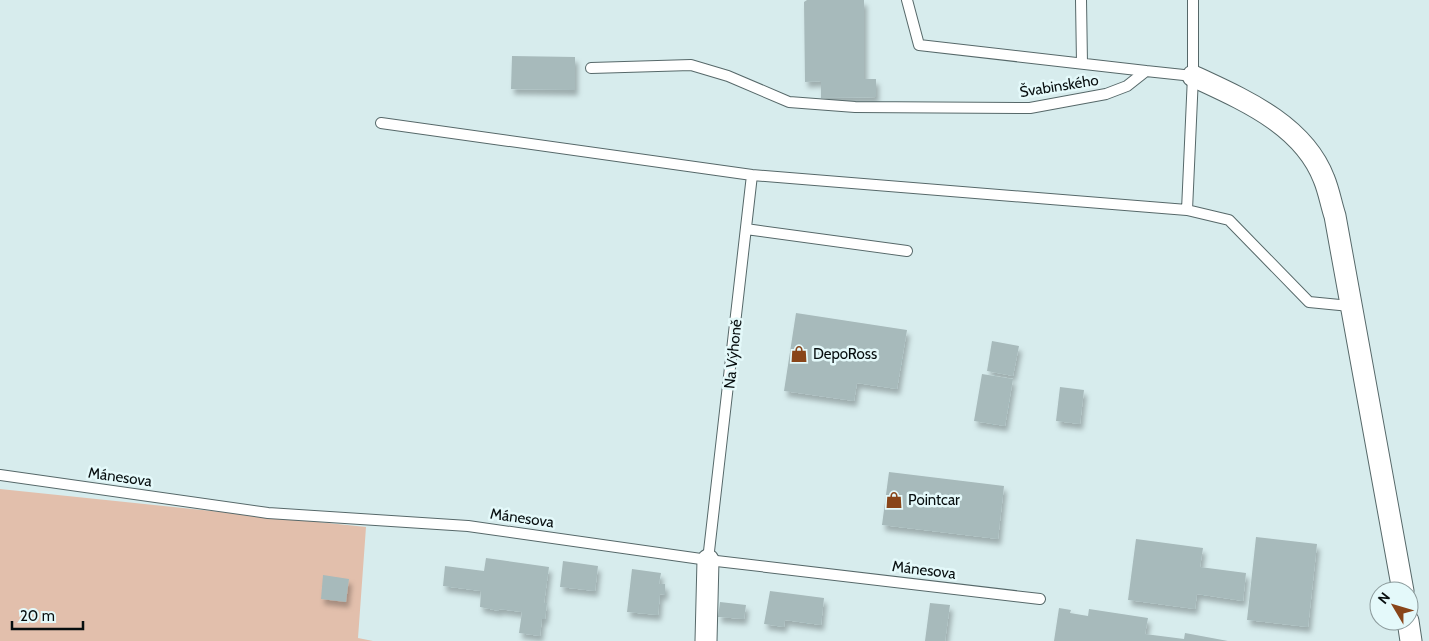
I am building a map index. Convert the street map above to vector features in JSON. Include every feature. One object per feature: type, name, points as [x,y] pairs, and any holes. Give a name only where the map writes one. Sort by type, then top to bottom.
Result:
[{"type":"street","points":[[1193,76],[1241,99],[1283,126],[1308,150],[1324,178],[1335,216],[1401,581]]},
{"type":"street","name":"Na Výhoně","points":[[706,641],[708,560]]},
{"type":"lane","points":[[907,0],[919,44],[1193,76]]},
{"type":"lane","points":[[1081,0],[1082,63]]},
{"type":"lane","points":[[1187,210],[1193,76],[1193,0]]},
{"type":"lane","name":"Švabinského","points":[[591,68],[691,65],[728,76],[789,102],[855,107],[1030,108],[1106,94],[1128,86],[1146,72]]},
{"type":"lane","points":[[381,123],[752,175],[1187,210],[1229,220],[1309,302],[1350,306]]},
{"type":"lane","name":"Na Výhoně","points":[[708,560],[752,175]]},
{"type":"lane","points":[[746,229],[907,250]]},
{"type":"lane","name":"Mánesova","points":[[0,475],[268,512],[468,526],[708,560],[1040,599]]},
{"type":"shaded area","points":[[0,489],[366,527],[358,638],[373,641],[0,641]]},
{"type":"building","points":[[807,0],[864,0],[864,79],[876,79],[876,97],[821,98],[821,81],[805,82],[804,2]]},
{"type":"building","points":[[512,56],[575,57],[575,90],[511,89]]},
{"type":"building","points":[[796,313],[907,330],[897,389],[857,383],[854,401],[784,391]]},
{"type":"building","points":[[992,341],[1019,346],[1013,376],[987,371]]},
{"type":"building","points":[[982,374],[1013,379],[1005,426],[974,421]]},
{"type":"building","points":[[1060,387],[1084,390],[1080,424],[1056,421]]},
{"type":"building","points":[[889,472],[1004,486],[998,539],[882,525]]},
{"type":"building","points":[[1256,537],[1317,544],[1308,627],[1247,620]]},
{"type":"building","points":[[1136,539],[1203,548],[1200,567],[1246,573],[1243,601],[1197,594],[1195,609],[1128,600]]},
{"type":"building","points":[[486,558],[549,567],[544,603],[547,603],[545,619],[542,619],[540,636],[519,633],[522,612],[499,609],[499,611],[480,607],[481,591],[443,586],[445,566],[484,571]]},
{"type":"building","points":[[563,561],[598,566],[595,591],[560,587]]},
{"type":"building","points":[[632,569],[661,573],[659,584],[665,584],[665,595],[660,594],[658,615],[627,612]]},
{"type":"building","points":[[323,575],[349,579],[346,602],[321,599]]},
{"type":"building","points":[[770,591],[824,598],[821,625],[785,620],[784,627],[764,624]]},
{"type":"building","points":[[720,602],[746,605],[744,619],[718,617]]},
{"type":"building","points":[[930,603],[950,605],[945,641],[925,641]]},
{"type":"building","points":[[1059,608],[1071,610],[1070,613],[1088,616],[1089,609],[1148,618],[1145,634],[1184,639],[1185,633],[1228,641],[1054,641]]},
{"type":"place","name":"DepoRoss","points":[[799,354]]},
{"type":"place","name":"Pointcar","points":[[894,500]]}]
